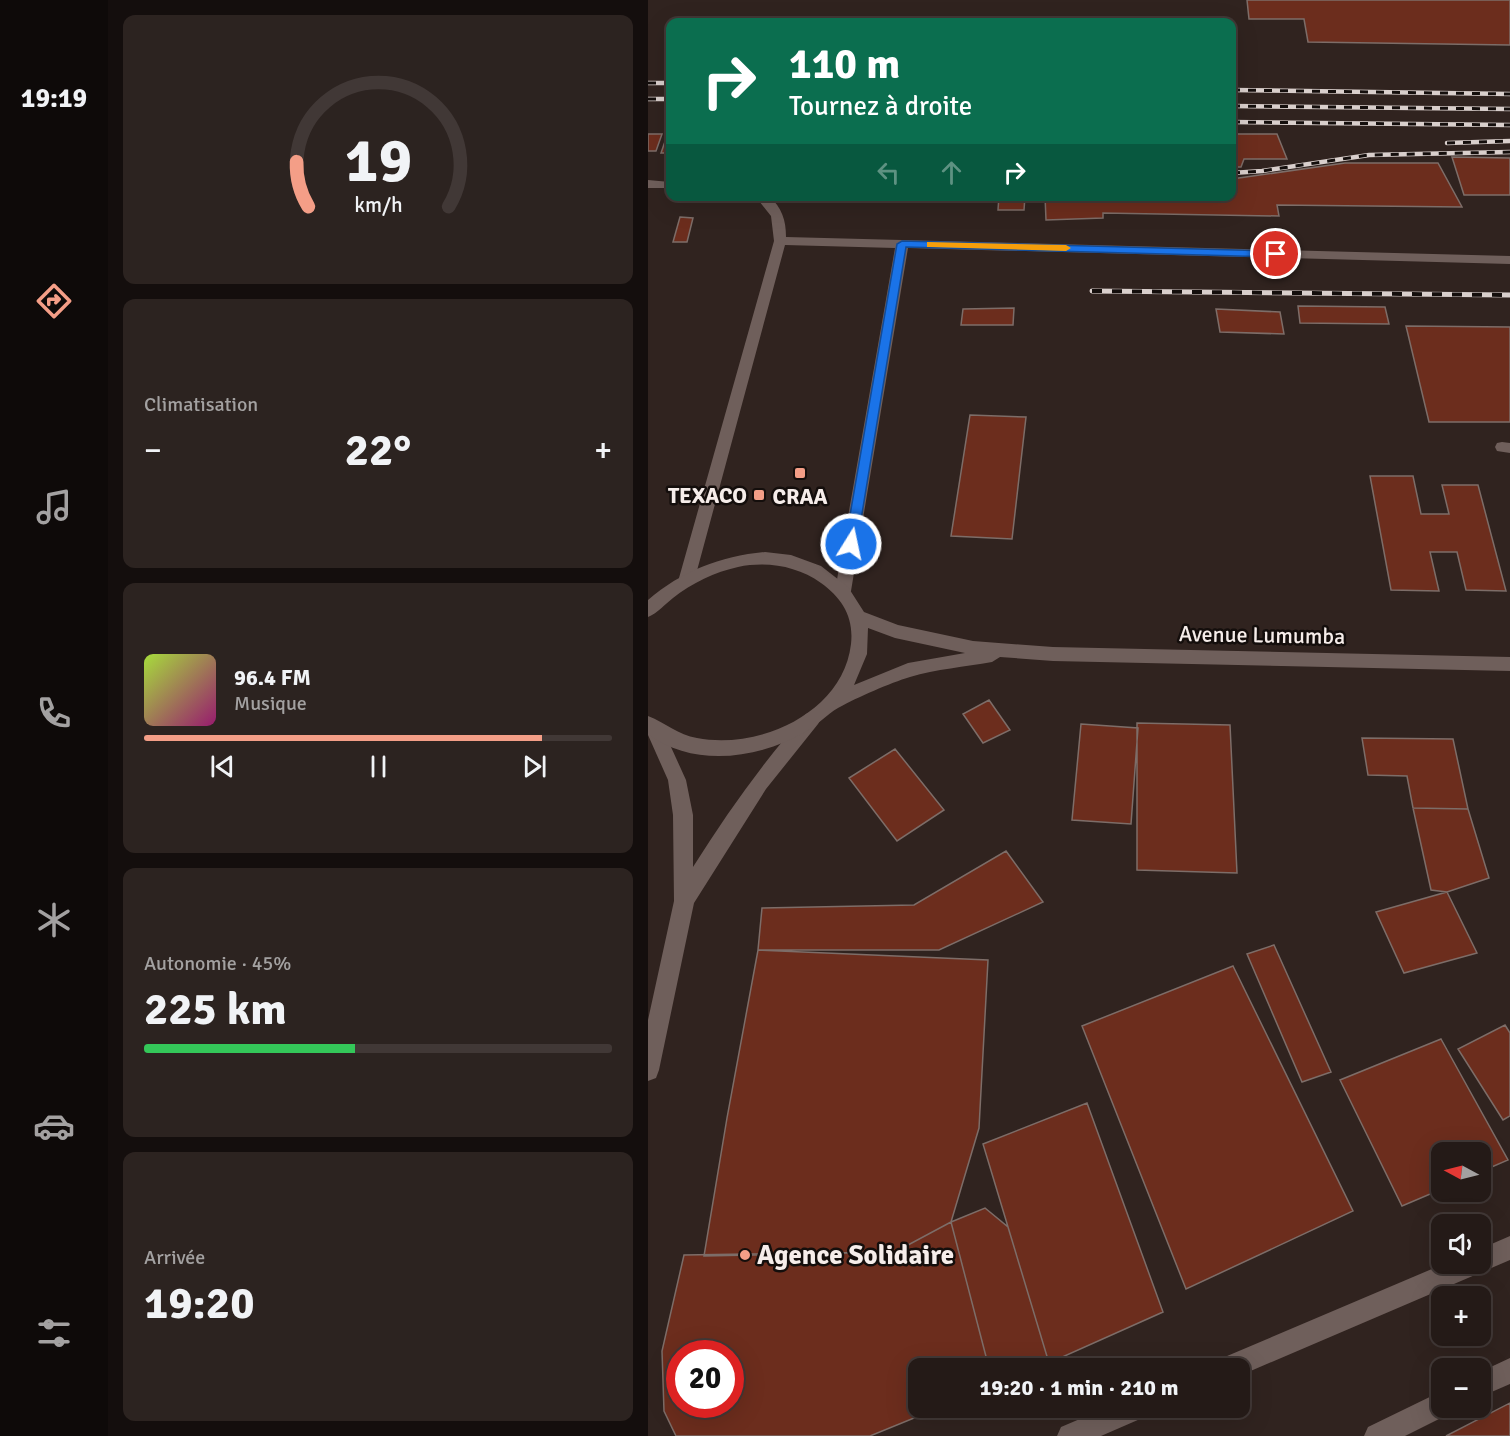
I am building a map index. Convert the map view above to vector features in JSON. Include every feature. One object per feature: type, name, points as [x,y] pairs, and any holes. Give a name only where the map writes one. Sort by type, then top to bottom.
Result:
[{"type":"main road","points":[[648,184],[666,185]]},
{"type":"main road","points":[[687,578],[780,241],[780,220],[776,209],[767,201]]},
{"type":"main road","points":[[780,241],[1510,260]]},
{"type":"main road","points":[[843,591],[902,244]]},
{"type":"main road","points":[[648,610],[663,594],[687,578],[730,562],[773,559],[794,562],[813,569],[829,579],[843,591],[858,617],[860,649],[855,668],[844,687],[791,742],[727,829],[684,901]]},
{"type":"main road","points":[[858,617],[890,631],[919,638],[1012,652]]},
{"type":"main road","points":[[830,704],[908,670],[1012,652]]},
{"type":"main road","name":"Avenue Lumumba","points":[[1012,652],[1510,664]]},
{"type":"main road","points":[[651,727],[672,740],[716,749],[767,742],[791,732],[812,719]]},
{"type":"main road","points":[[648,1070],[684,901],[683,815],[680,792],[677,780],[651,727]]},
{"type":"main road","points":[[1491,1256],[1510,1248]]},
{"type":"main road","points":[[1250,1359],[1449,1274]]},
{"type":"main road","points":[[1491,1380],[1510,1371]]},
{"type":"main road","points":[[1377,1436],[1431,1409]]},
{"type":"main road","points":[[1070,1436],[1112,1418]]},
{"type":"building","points":[[1247,0],[1510,0],[1510,45],[1308,42],[1304,19],[1249,19]]},
{"type":"building","points":[[648,134],[662,134],[656,151],[648,151]]},
{"type":"building","points":[[1236,134],[1277,134],[1287,159],[1244,159],[1241,167],[1236,167]]},
{"type":"building","points":[[666,139],[666,153],[661,153]]},
{"type":"building","points":[[1452,157],[1510,158],[1510,195],[1464,195]]},
{"type":"building","points":[[1345,163],[1438,163],[1462,207],[1277,205],[1279,216],[1103,213],[1103,218],[1046,220],[1045,201],[1236,201],[1236,178]]},
{"type":"building","points":[[999,201],[1025,201],[1024,210],[998,210]]},
{"type":"building","points":[[680,217],[693,218],[687,242],[673,242]]},
{"type":"building","points":[[1298,306],[1385,307],[1389,324],[1300,323]]},
{"type":"building","points":[[1014,308],[1013,325],[961,325],[963,309]]},
{"type":"building","points":[[1216,309],[1280,312],[1284,334],[1220,332]]},
{"type":"building","points":[[1406,326],[1510,327],[1510,422],[1429,422]]},
{"type":"building","points":[[970,415],[1026,417],[1012,539],[951,536]]},
{"type":"building","points":[[1370,476],[1413,476],[1421,514],[1449,514],[1442,485],[1478,485],[1506,591],[1466,590],[1457,552],[1430,552],[1439,591],[1391,590]]},
{"type":"building","points":[[989,700],[1010,730],[983,743],[963,714]]},
{"type":"building","points":[[1137,723],[1230,725],[1237,873],[1137,870]]},
{"type":"building","points":[[1081,724],[1138,728],[1131,824],[1072,820]]},
{"type":"building","points":[[1362,738],[1453,739],[1468,809],[1413,808],[1407,776],[1368,775]]},
{"type":"building","points":[[895,749],[944,810],[897,841],[849,778]]},
{"type":"building","points":[[1413,808],[1468,809],[1489,878],[1447,892],[1431,890]]},
{"type":"building","points":[[1006,851],[1043,902],[939,950],[758,950],[762,908],[914,905]]},
{"type":"building","points":[[1447,892],[1477,953],[1404,973],[1376,912]]},
{"type":"building","points":[[1274,945],[1331,1072],[1302,1082],[1247,954]]},
{"type":"building","points":[[758,950],[988,960],[979,1128],[951,1222],[895,1252],[704,1256]]},
{"type":"building","points":[[1233,966],[1353,1211],[1186,1289],[1082,1026]]},
{"type":"building","points":[[1505,1025],[1510,1033],[1510,1116],[1503,1120],[1458,1049]]},
{"type":"building","points":[[1441,1039],[1508,1160],[1491,1167],[1491,1142],[1431,1142],[1431,1194],[1402,1206],[1340,1080]]},
{"type":"building","points":[[1087,1103],[1163,1312],[1060,1358],[1047,1358],[983,1144]]},
{"type":"building","points":[[985,1208],[1008,1227],[1047,1358],[986,1358],[951,1222]]},
{"type":"building","points":[[951,1222],[986,1358],[908,1358],[908,1418],[914,1418],[870,1436],[676,1436],[667,1418],[744,1418],[744,1340],[666,1340],[666,1415],[664,1411],[662,1351],[684,1255],[895,1252]]},
{"type":"building","points":[[1510,1403],[1510,1436],[1446,1436],[1481,1418],[1491,1418],[1491,1413]]},
{"type":"railway","points":[[648,83],[666,83]]},
{"type":"railway","points":[[1236,90],[1510,94]]},
{"type":"railway","points":[[648,99],[666,99]]},
{"type":"railway","points":[[1236,106],[1510,109]]},
{"type":"railway","points":[[1236,122],[1510,125]]},
{"type":"railway","points":[[1447,143],[1510,141]]},
{"type":"railway","points":[[1236,173],[1369,155],[1510,152]]},
{"type":"railway","points":[[1092,291],[1510,295]]},
{"type":"slow traffic","points":[[930,244],[1066,248]]},
{"type":"place","name":"CRAA","points":[[800,473]]},
{"type":"place","name":"TEXACO","points":[[759,495]]},
{"type":"place","name":"Agence Solidaire","points":[[745,1255]]},
{"type":"route","points":[[851,544],[902,244],[1276,254]]}]
